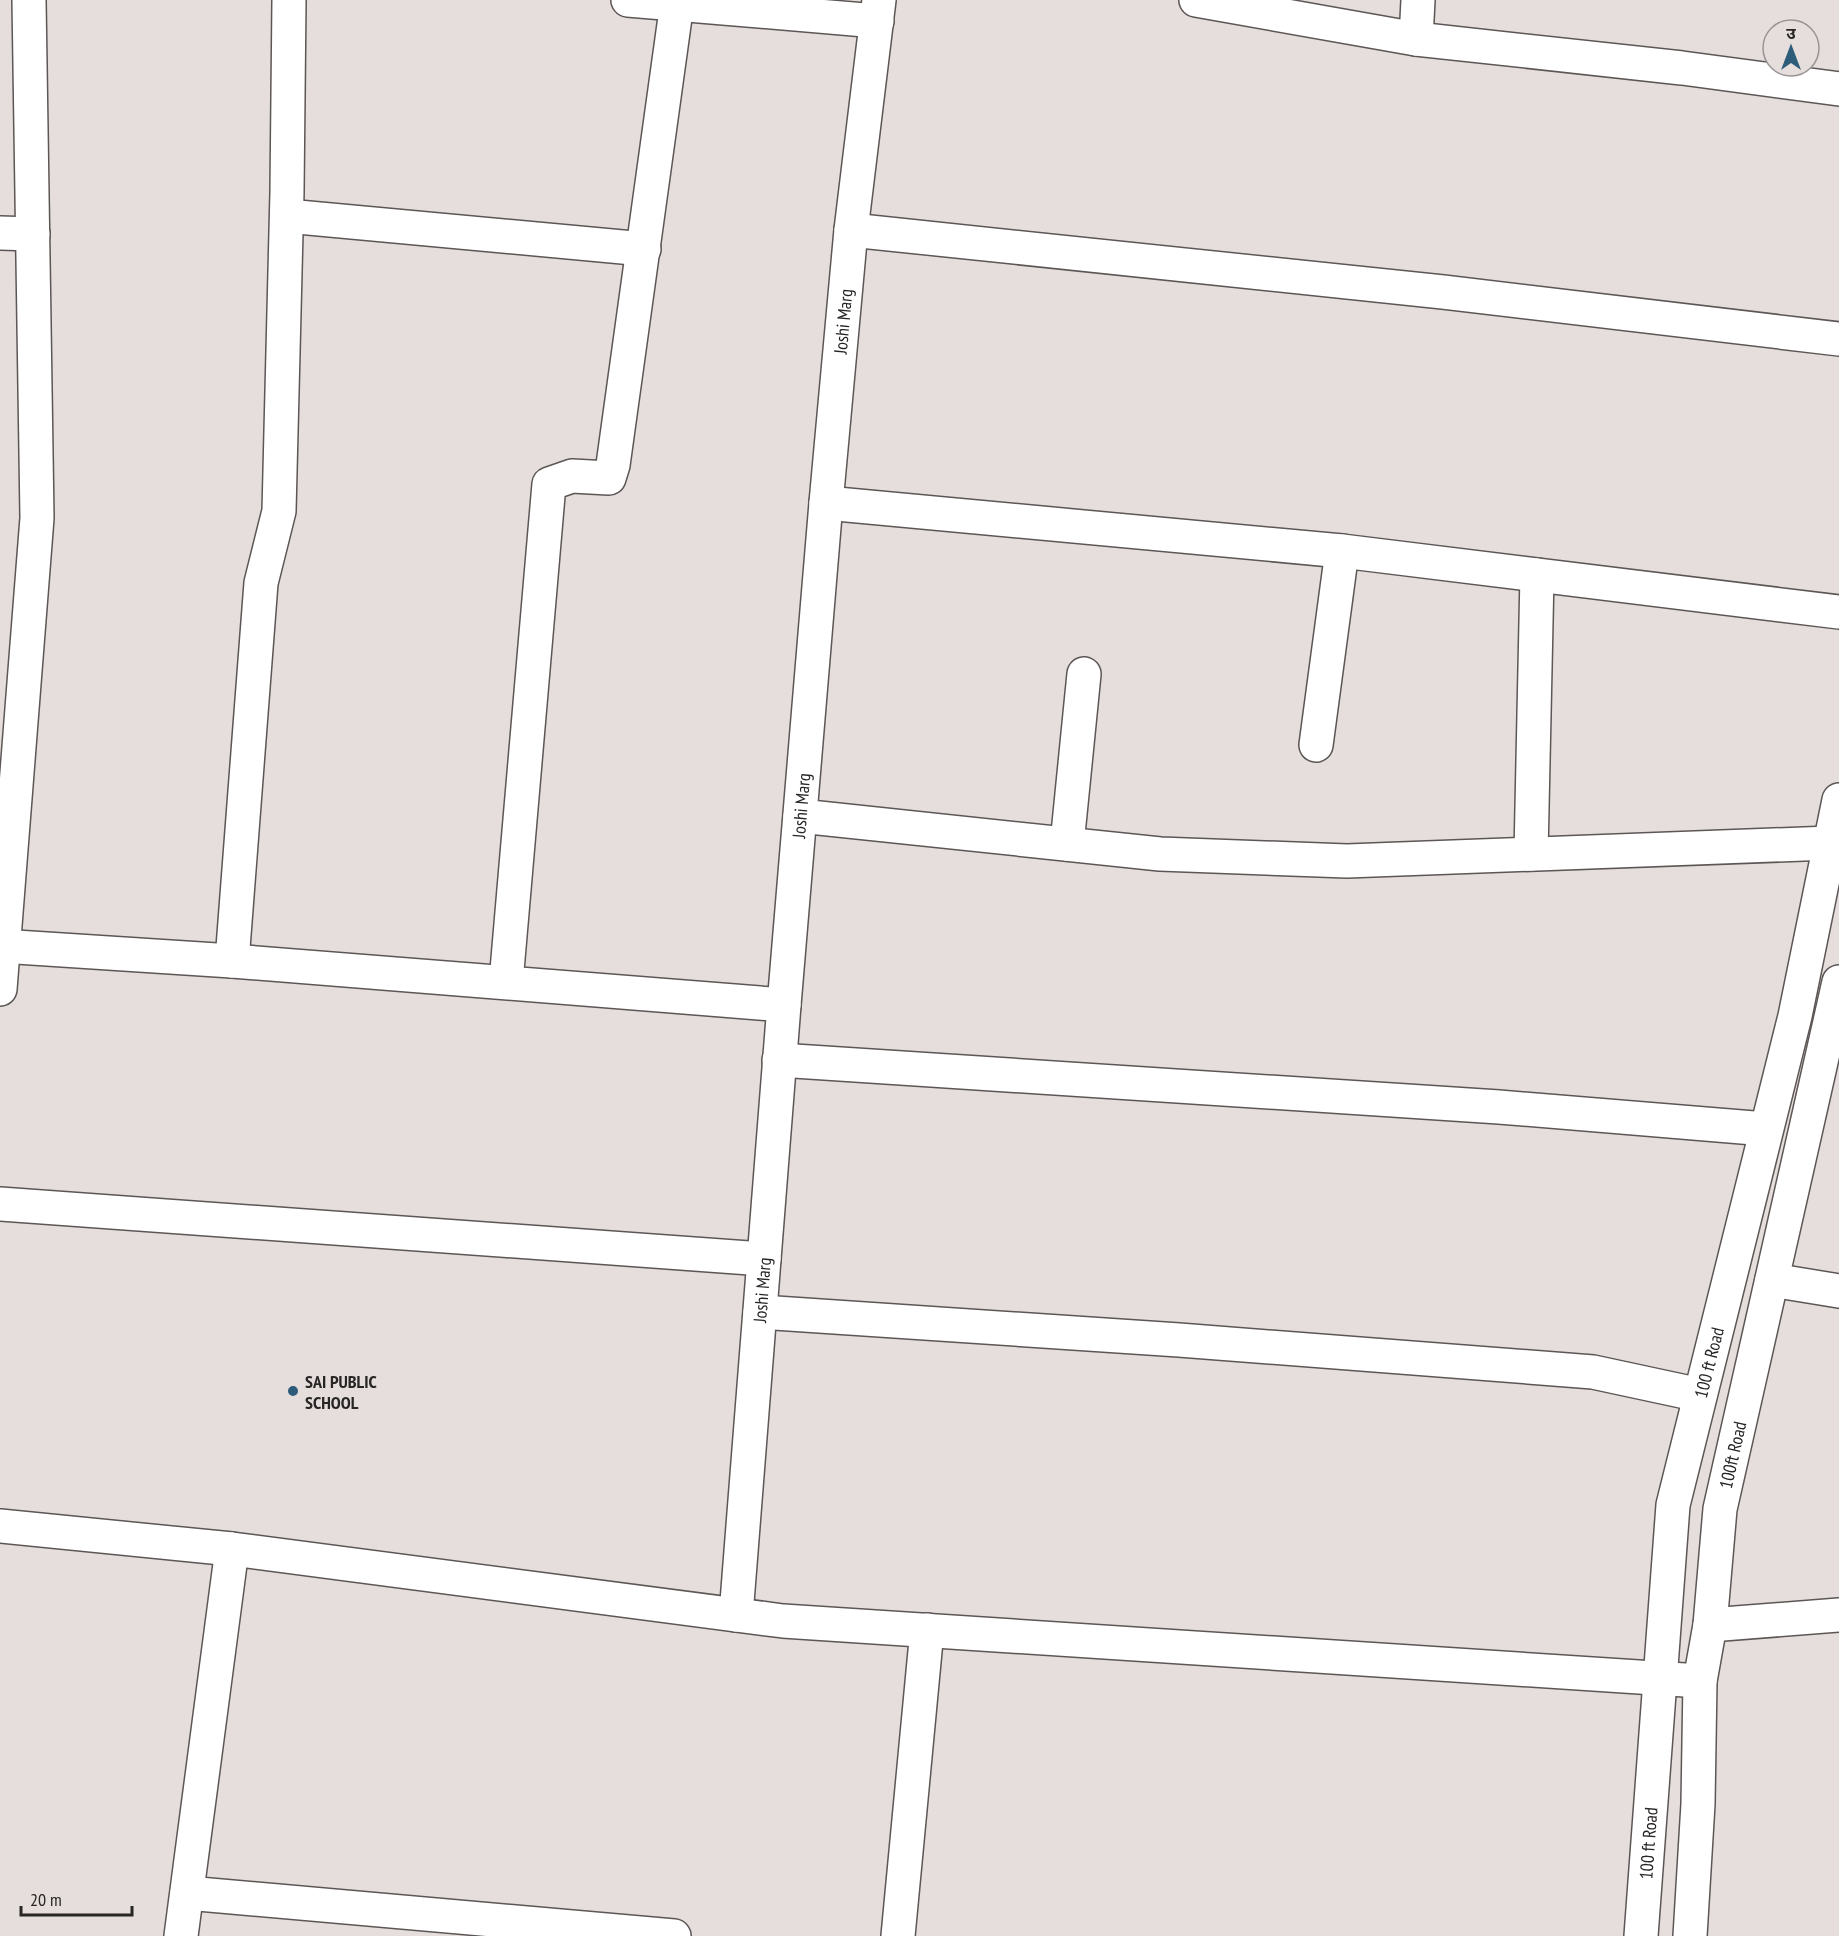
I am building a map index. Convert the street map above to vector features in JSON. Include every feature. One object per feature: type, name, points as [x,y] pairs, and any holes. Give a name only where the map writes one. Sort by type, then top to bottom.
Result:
[{"type":"street","points":[[0,989],[37,518],[29,0]]},
{"type":"street","points":[[232,961],[261,583],[279,511],[287,216],[289,0]]},
{"type":"street","points":[[628,0],[878,10]]},
{"type":"street","points":[[1196,0],[1416,39],[1682,68],[1839,89]]},
{"type":"street","points":[[1416,39],[1418,0]]},
{"type":"street","points":[[506,982],[549,484],[572,476],[609,478],[613,465],[677,3]]},
{"type":"street","name":"Joshi Marg","points":[[736,1615],[779,1060],[826,504],[851,230],[878,10]]},
{"type":"street","points":[[287,216],[644,249]]},
{"type":"street","points":[[851,230],[1431,291],[1839,339]]},
{"type":"street","points":[[0,233],[33,234]]},
{"type":"street","points":[[826,504],[1342,550],[1839,612]]},
{"type":"street","points":[[1316,745],[1342,550]]},
{"type":"street","points":[[1531,854],[1537,575]]},
{"type":"street","points":[[1067,844],[1084,674]]},
{"type":"street","name":"100 ft Road","points":[[1641,1936],[1673,1505],[1795,1016],[1839,800]]},
{"type":"street","points":[[800,816],[1160,854],[1347,861],[1830,843]]},
{"type":"street","points":[[2,946],[232,961],[784,1005]]},
{"type":"street","name":"100ft Road","points":[[1690,1936],[1698,1804],[1700,1681],[1710,1625],[1720,1509],[1772,1280],[1833,1036],[1839,982]]},
{"type":"street","points":[[779,1060],[1498,1107],[1766,1129]]},
{"type":"street","points":[[0,1204],[764,1259]]},
{"type":"street","points":[[1772,1280],[1839,1290]]},
{"type":"street","points":[[760,1312],[1167,1339],[1593,1372],[1700,1395]]},
{"type":"street","points":[[0,1526],[232,1549],[783,1621],[1700,1681]]},
{"type":"street","points":[[181,1936],[232,1549]]},
{"type":"street","points":[[1710,1625],[1839,1615]]},
{"type":"street","points":[[898,1936],[927,1630]]},
{"type":"street","points":[[187,1893],[421,1925],[674,1936]]},
{"type":"place","name":"SAI PUBLIC SCHOOL","points":[[293,1391]]}]
